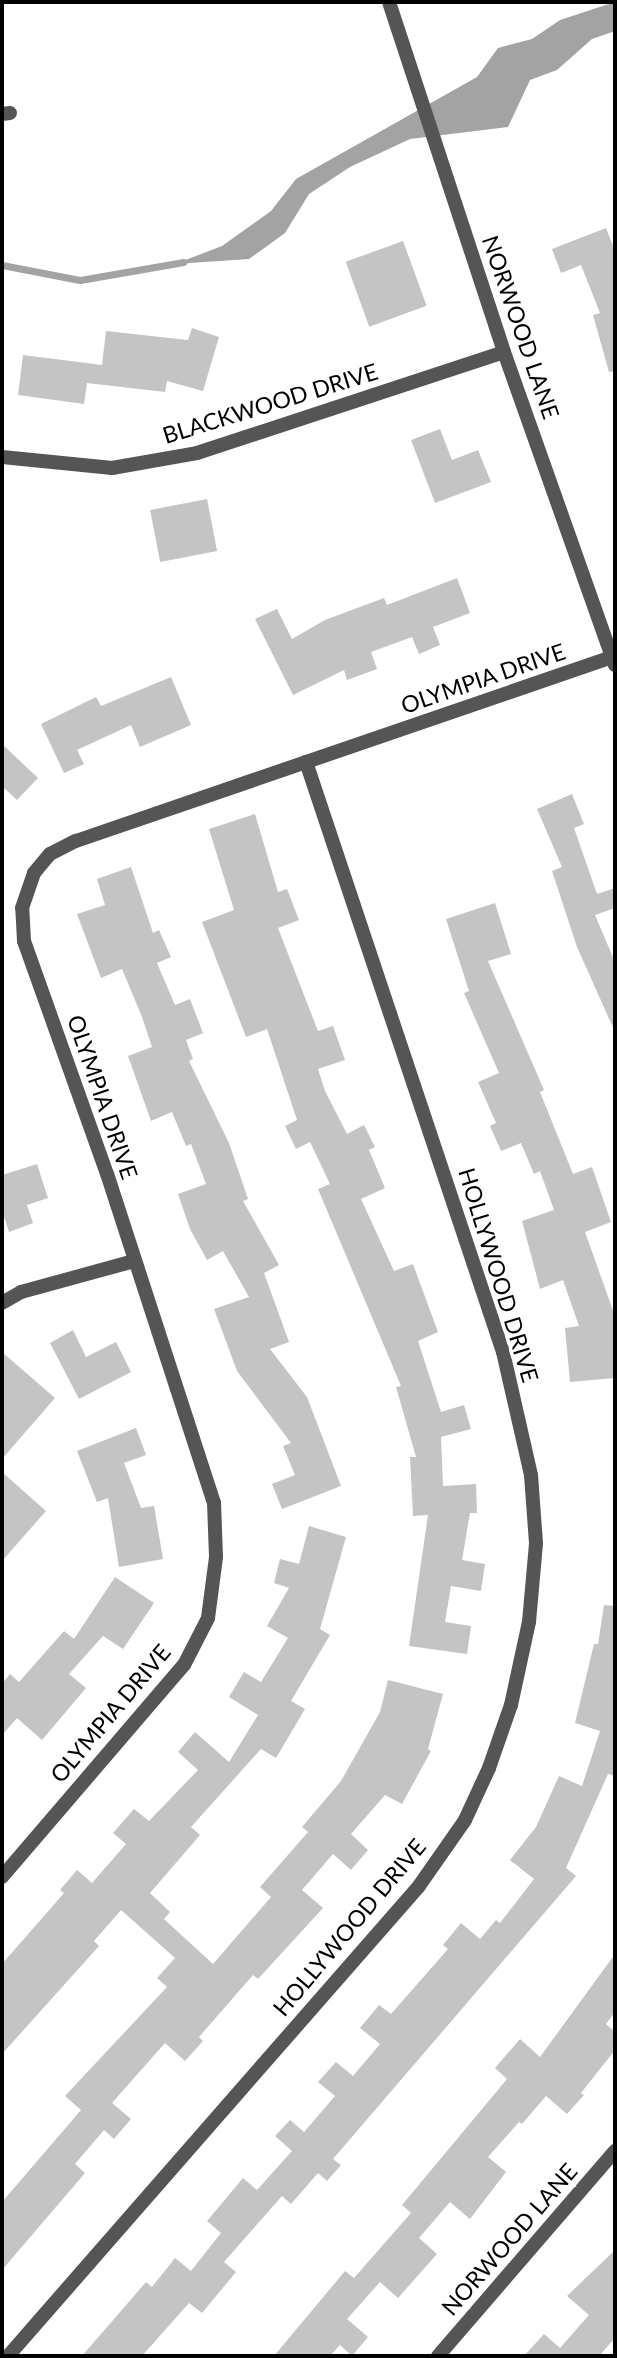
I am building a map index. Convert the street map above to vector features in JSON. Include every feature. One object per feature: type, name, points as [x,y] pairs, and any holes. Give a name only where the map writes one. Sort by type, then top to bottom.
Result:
[{"type":"street","name":"NORWOOD LANE","points":[[389,2],[411,78],[504,352],[614,660]]},
{"type":"street","name":"BLACKWOOD DRIVE","points":[[2,457],[112,468],[197,453],[504,352]]},
{"type":"street","name":"OLYMPIA DRIVE","points":[[2,1877],[184,1665],[208,1618],[216,1557],[214,1503],[24,941],[22,908],[34,873],[50,854],[76,841],[614,660]]},
{"type":"street","name":"HOLLYWOOD DRIVE","points":[[8,2356],[419,1886],[465,1820],[489,1768],[511,1705],[529,1622],[536,1543],[530,1475],[503,1352],[306,762]]},
{"type":"street","points":[[2,1303],[21,1292],[134,1261]]},
{"type":"street","name":"NORWOOD LANE","points":[[438,2356],[615,2151]]},
{"type":"shaded area","points":[[615,2],[615,31],[592,39],[557,70],[530,80],[508,127],[410,139],[350,167],[309,194],[285,233],[249,259],[175,264],[222,246],[271,211],[296,179],[477,77],[498,48],[532,39],[560,20]]},
{"type":"building","points":[[606,228],[615,251],[615,371],[609,372],[593,315],[600,313],[581,265],[561,273],[552,249]]},
{"type":"building","points":[[403,241],[427,306],[369,327],[346,262]]},
{"type":"building","points":[[192,328],[219,337],[203,391],[167,381],[165,392],[87,383],[84,404],[18,395],[23,355],[102,365],[106,331],[188,340]]},
{"type":"building","points":[[440,429],[452,460],[478,450],[491,482],[435,503],[411,440]]},
{"type":"building","points":[[207,499],[217,551],[160,562],[150,510]]},
{"type":"building","points":[[457,578],[470,613],[433,627],[440,645],[419,654],[412,637],[371,652],[377,669],[347,680],[344,670],[293,695],[255,619],[277,609],[292,639],[325,620],[384,598],[387,605]]},
{"type":"building","points":[[171,677],[191,725],[140,747],[131,725],[77,750],[84,764],[64,773],[41,724],[96,697],[101,706]]},
{"type":"building","points":[[2,744],[38,778],[17,800],[2,786]]},
{"type":"building","points":[[572,794],[584,824],[574,828],[597,894],[615,888],[615,908],[595,915],[615,962],[615,1032],[577,947],[552,871],[562,867],[537,809]]},
{"type":"building","points":[[255,814],[278,892],[287,889],[299,920],[278,928],[318,1031],[333,1026],[345,1060],[318,1069],[325,1091],[347,1134],[364,1125],[375,1147],[369,1150],[385,1188],[361,1199],[394,1271],[413,1264],[438,1332],[418,1341],[441,1412],[464,1405],[471,1429],[441,1437],[443,1486],[476,1484],[477,1513],[470,1513],[462,1560],[485,1564],[481,1591],[451,1586],[445,1622],[471,1626],[467,1654],[409,1646],[428,1515],[413,1516],[410,1457],[416,1457],[396,1387],[401,1386],[318,1189],[330,1184],[310,1142],[296,1149],[285,1126],[297,1120],[267,1029],[246,1037],[202,922],[234,910],[209,829]]},
{"type":"building","points":[[131,867],[153,933],[159,930],[171,957],[157,963],[175,1005],[190,999],[203,1033],[186,1040],[193,1059],[189,1061],[229,1143],[248,1199],[243,1201],[279,1265],[264,1273],[289,1342],[270,1349],[307,1397],[341,1486],[282,1509],[272,1484],[295,1475],[283,1446],[291,1443],[237,1371],[214,1309],[249,1297],[223,1251],[207,1260],[190,1229],[178,1194],[206,1184],[191,1144],[186,1146],[172,1112],[151,1121],[128,1056],[152,1047],[142,1017],[122,969],[101,978],[77,914],[105,905],[97,879]]},
{"type":"building","points":[[495,903],[511,954],[488,961],[544,1090],[540,1092],[573,1174],[592,1167],[611,1222],[585,1232],[615,1316],[615,1378],[570,1382],[565,1328],[579,1326],[563,1280],[540,1289],[522,1221],[554,1210],[540,1171],[534,1174],[521,1143],[501,1151],[490,1126],[496,1123],[478,1082],[499,1073],[464,993],[469,991],[446,919]]},
{"type":"building","points":[[37,1164],[48,1198],[27,1205],[33,1223],[9,1232],[2,1210],[2,1175]]},
{"type":"building","points":[[73,1330],[86,1357],[116,1342],[131,1372],[79,1399],[50,1343]]},
{"type":"building","points":[[2,1352],[55,1398],[2,1459]]},
{"type":"building","points":[[136,1428],[146,1455],[124,1463],[141,1508],[154,1506],[163,1559],[119,1567],[108,1498],[97,1502],[77,1451]]},
{"type":"building","points":[[2,1472],[46,1511],[2,1561]]},
{"type":"building","points":[[309,1526],[346,1537],[320,1629],[330,1635],[291,1701],[305,1709],[276,1758],[261,1749],[191,1827],[200,1835],[150,1893],[170,1912],[164,1919],[213,1964],[271,1897],[260,1887],[308,1832],[302,1827],[341,1781],[380,1712],[388,1680],[443,1694],[428,1749],[431,1751],[402,1804],[385,1795],[351,1834],[368,1850],[351,1870],[333,1854],[302,1890],[323,1908],[258,1979],[253,1975],[199,2037],[203,2041],[185,2061],[165,2043],[112,2103],[131,2119],[114,2139],[104,2130],[75,2164],[85,2173],[2,2270],[2,2202],[81,2110],[65,2096],[167,1987],[157,1978],[175,1958],[121,1910],[94,1941],[99,1946],[2,2054],[2,1964],[64,1893],[60,1890],[77,1870],[92,1883],[126,1844],[113,1833],[134,1809],[149,1821],[198,1770],[178,1752],[195,1732],[229,1762],[258,1715],[229,1697],[244,1672],[261,1682],[288,1638],[267,1626],[289,1588],[274,1583],[280,1559],[299,1564]]},
{"type":"building","points":[[115,1577],[154,1603],[123,1649],[103,1636],[69,1674],[86,1688],[42,1740],[17,1718],[2,1735],[2,1684],[10,1674],[19,1682],[64,1631],[74,1639]]},
{"type":"building","points":[[604,1605],[615,1606],[615,1776],[608,1774],[566,1868],[576,1876],[333,2159],[341,2165],[327,2181],[318,2173],[291,2204],[282,2196],[224,2262],[236,2272],[202,2313],[189,2303],[142,2356],[82,2356],[146,2282],[152,2287],[175,2258],[191,2271],[221,2233],[207,2221],[243,2178],[257,2190],[292,2151],[275,2136],[290,2120],[304,2132],[335,2096],[318,2082],[336,2062],[353,2076],[380,2044],[360,2028],[379,2005],[391,2014],[448,1949],[443,1945],[461,1923],[480,1939],[496,1920],[500,1923],[534,1879],[510,1860],[536,1827],[559,1776],[582,1786],[600,1731],[575,1723],[594,1644],[598,1644]]},
{"type":"building","points":[[615,1954],[615,2012],[606,2024],[615,2032],[615,2050],[581,2093],[584,2095],[567,2114],[546,2096],[522,2124],[519,2122],[488,2157],[506,2172],[470,2219],[450,2202],[419,2238],[437,2254],[398,2298],[380,2282],[347,2319],[368,2337],[352,2356],[340,2345],[330,2356],[274,2356],[345,2271],[354,2278],[411,2213],[402,2205],[507,2079],[495,2068],[520,2039],[540,2057]]},
{"type":"building","points":[[615,2250],[615,2338],[599,2356],[524,2356],[544,2334],[560,2348],[589,2315],[567,2296]]},
{"type":"waterway","points":[[2,265],[80,280],[183,262]]}]
